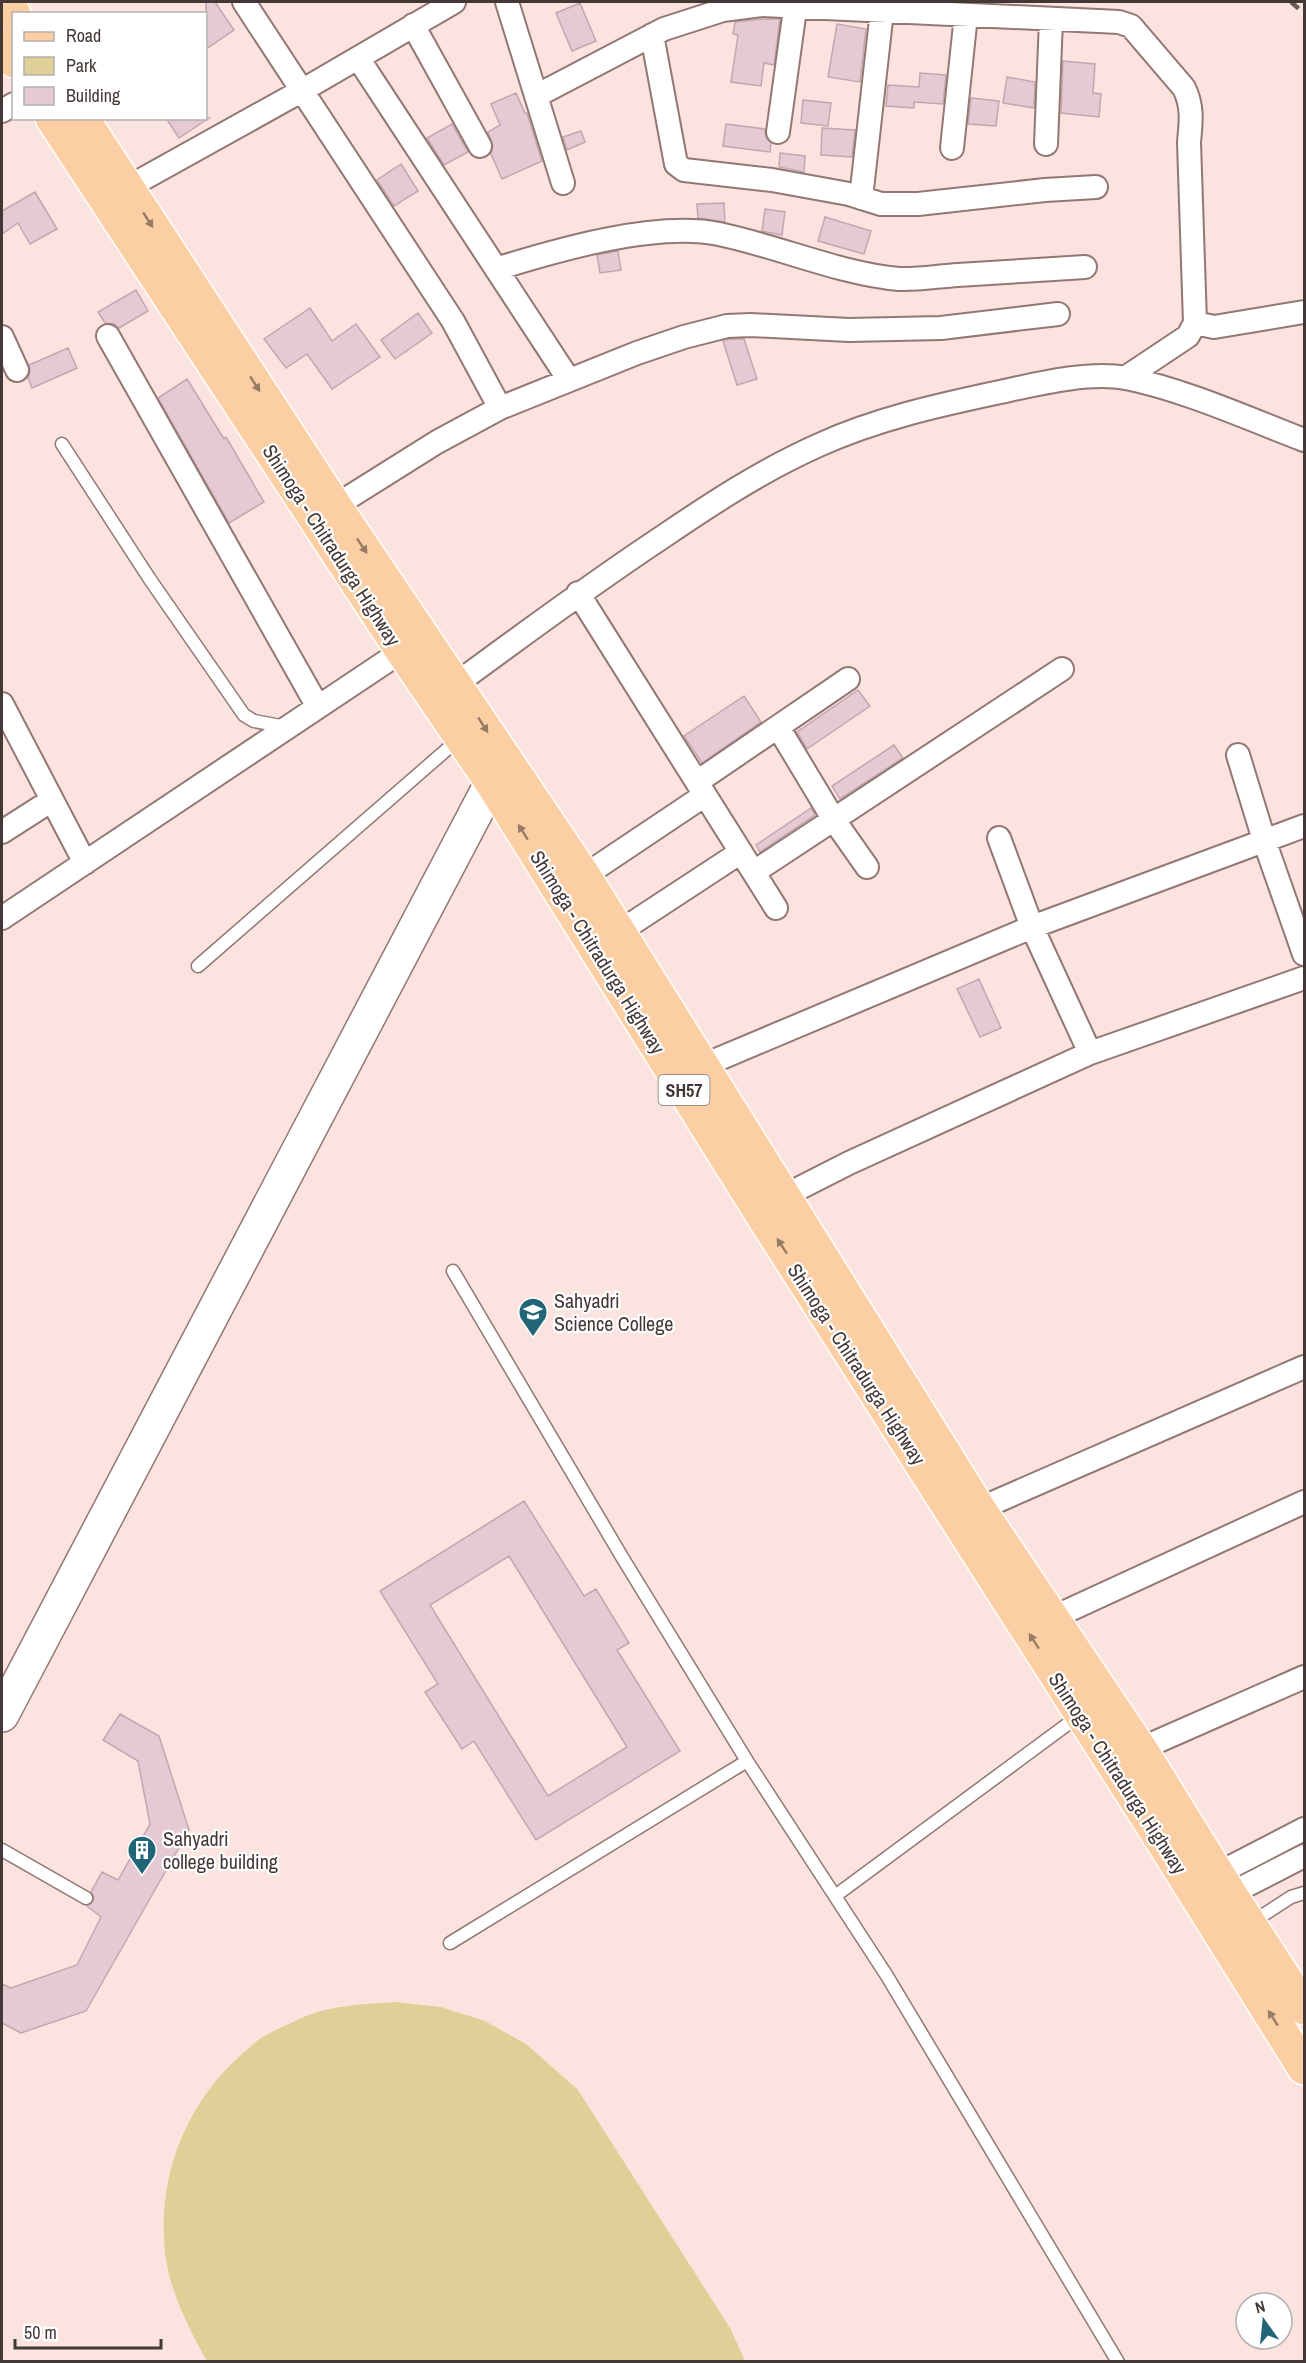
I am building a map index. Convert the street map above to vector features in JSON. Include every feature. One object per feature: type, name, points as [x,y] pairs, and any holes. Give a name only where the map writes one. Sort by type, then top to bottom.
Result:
[{"type":"main road","points":[[2,44],[12,59]]},
{"type":"main road","name":"Shimoga - Chitradurga Highway","points":[[54,120],[117,194],[456,684],[499,770],[764,1218],[1081,1714],[1126,1756],[1223,1884],[1305,2008]]},
{"type":"main road","name":"Shimoga - Chitradurga Highway","points":[[83,120],[117,194],[402,651],[461,737],[499,770],[584,876],[979,1509],[1052,1618],[1126,1756],[1305,2068]]},
{"type":"street","points":[[244,2],[453,321],[500,408]]},
{"type":"street","points":[[117,194],[357,58],[417,15],[454,2]]},
{"type":"street","points":[[507,2],[563,183]]},
{"type":"street","points":[[777,132],[796,4]]},
{"type":"street","points":[[536,96],[652,35],[694,17],[761,5],[883,6],[966,15],[1119,22],[1131,26],[1184,88],[1190,100],[1192,112],[1189,142],[1195,323],[1188,336],[1125,378]]},
{"type":"street","points":[[861,198],[883,6]]},
{"type":"street","points":[[417,15],[480,146]]},
{"type":"street","points":[[952,148],[966,15]]},
{"type":"street","points":[[1046,144],[1051,20]]},
{"type":"street","points":[[652,35],[676,164],[680,168],[772,180],[881,204],[918,204],[1045,190],[1096,187]]},
{"type":"street","points":[[357,58],[569,380]]},
{"type":"street","points":[[496,269],[577,247],[671,231],[716,233],[850,269],[901,279],[1085,267]]},
{"type":"street","points":[[1195,323],[1214,327],[1305,312]]},
{"type":"street","points":[[335,506],[437,442],[500,408],[666,344],[727,326],[849,330],[941,328],[1058,314]]},
{"type":"street","points":[[108,336],[318,707]]},
{"type":"street","points":[[2,338],[17,370]]},
{"type":"street","points":[[456,684],[578,593],[749,480],[819,444],[864,427],[954,401],[1033,384],[1094,377],[1125,378],[1200,400],[1305,440]]},
{"type":"street","points":[[578,593],[776,908]]},
{"type":"street","points":[[2,918],[402,651]]},
{"type":"street","points":[[754,872],[1062,669]]},
{"type":"street","points":[[584,876],[778,727],[848,679]]},
{"type":"street","points":[[2,704],[86,863]]},
{"type":"street","points":[[778,727],[834,820],[867,867]]},
{"type":"street","points":[[1238,755],[1264,840],[1305,954]]},
{"type":"street","points":[[2,1715],[499,770]]},
{"type":"street","points":[[2,832],[52,800]]},
{"type":"street","points":[[702,1066],[1032,927],[1305,826]]},
{"type":"street","points":[[999,838],[1032,927],[1090,1053]]},
{"type":"street","points":[[619,932],[741,852]]},
{"type":"street","points":[[784,1196],[849,1163],[1090,1053],[1305,978]]},
{"type":"street","points":[[979,1509],[1305,1367]]},
{"type":"street","points":[[1052,1618],[1305,1502]]},
{"type":"street","points":[[1126,1756],[1305,1677]]},
{"type":"street","points":[[1223,1884],[1305,1829]]},
{"type":"street","points":[[1223,1884],[1305,1856]]},
{"type":"lane","points":[[62,444],[149,578],[244,715],[254,721],[288,727]]},
{"type":"lane","points":[[198,966],[461,737]]},
{"type":"lane","points":[[453,1271],[622,1557],[747,1761],[887,1976],[1118,2361]]},
{"type":"lane","points":[[835,1896],[1081,1714]]},
{"type":"lane","points":[[450,1943],[747,1761]]},
{"type":"lane","points":[[2,1850],[86,1898]]},
{"type":"lane","points":[[1251,1924],[1291,1897],[1305,1893]]},
{"type":"green space","points":[[395,2002],[441,2007],[485,2021],[526,2044],[578,2090],[730,2328],[745,2361],[207,2361],[175,2295],[165,2252],[164,2224],[171,2170],[190,2120],[221,2075],[261,2038],[306,2016],[328,2009]]},
{"type":"building","points":[[206,2],[215,2],[234,30],[207,48],[207,12]]},
{"type":"building","points":[[580,3],[596,41],[572,51],[556,13]]},
{"type":"building","points":[[780,19],[774,65],[764,63],[761,86],[731,82],[738,35],[733,34],[735,22]]},
{"type":"building","points":[[837,24],[866,29],[860,82],[828,77]]},
{"type":"building","points":[[1063,61],[1095,64],[1093,93],[1101,94],[1099,117],[1061,113]]},
{"type":"building","points":[[920,73],[946,75],[943,104],[914,102],[914,108],[886,106],[888,85],[919,87]]},
{"type":"building","points":[[1007,77],[1035,82],[1034,108],[1003,103]]},
{"type":"building","points":[[516,93],[527,113],[542,161],[502,179],[491,154],[493,146],[488,132],[500,125],[491,104]]},
{"type":"building","points":[[971,98],[999,101],[996,126],[968,124]]},
{"type":"building","points":[[803,100],[831,103],[828,126],[801,123]]},
{"type":"building","points":[[167,120],[206,120],[179,138]]},
{"type":"building","points":[[452,124],[468,152],[444,165],[427,138]]},
{"type":"building","points":[[726,124],[765,129],[766,138],[771,143],[770,152],[723,146]]},
{"type":"building","points":[[822,128],[855,130],[852,157],[821,155]]},
{"type":"building","points":[[581,131],[585,142],[567,150],[563,137]]},
{"type":"building","points":[[780,153],[805,156],[804,172],[779,167]]},
{"type":"building","points":[[401,164],[418,191],[394,206],[377,180]]},
{"type":"building","points":[[35,192],[57,229],[30,244],[18,223],[2,234],[2,211]]},
{"type":"building","points":[[724,203],[725,222],[698,218],[697,204]]},
{"type":"building","points":[[765,209],[785,212],[782,235],[762,231]]},
{"type":"building","points":[[825,217],[871,231],[864,254],[818,241]]},
{"type":"building","points":[[618,251],[621,270],[600,273],[597,255]]},
{"type":"building","points":[[136,290],[148,311],[119,328],[114,324],[105,323],[98,312]]},
{"type":"building","points":[[310,308],[332,341],[356,324],[380,357],[332,389],[307,354],[286,368],[264,339]]},
{"type":"building","points":[[418,313],[432,333],[395,359],[381,340]]},
{"type":"building","points":[[744,339],[757,379],[737,385],[723,341]]},
{"type":"building","points":[[68,348],[77,368],[32,388],[28,378],[29,365]]},
{"type":"building","points":[[187,379],[224,439],[226,437],[264,502],[229,523],[158,398]]},
{"type":"building","points":[[858,690],[870,706],[807,749],[797,732]]},
{"type":"building","points":[[744,696],[761,722],[702,763],[684,736]]},
{"type":"building","points":[[894,745],[903,758],[840,799],[832,786]]},
{"type":"building","points":[[811,808],[815,815],[760,852],[756,845]]},
{"type":"building","points":[[979,979],[1001,1028],[980,1037],[957,989]]},
{"type":"building","points":[[524,1501],[584,1596],[596,1589],[629,1643],[617,1650],[680,1751],[536,1840],[474,1741],[462,1749],[425,1692],[438,1684],[380,1591]],"holes":[[[509,1556],[627,1747],[548,1796],[430,1605]]]},
{"type":"building","name":"Sahyadri college building","points":[[120,1714],[159,1736],[189,1830],[86,2011],[21,2033],[2,2023],[2,1984],[11,1988],[77,1965],[101,1917],[87,1906],[93,1902],[94,1897],[91,1892],[102,1872],[118,1880],[150,1824],[138,1761],[103,1740]]},
{"type":"railway","points":[[1291,2],[1304,13]]},
{"type":"place","name":"Sahyadri Science College","points":[[533,1338]]},
{"type":"place","name":"Sahyadri college building","points":[[142,1876]]}]
